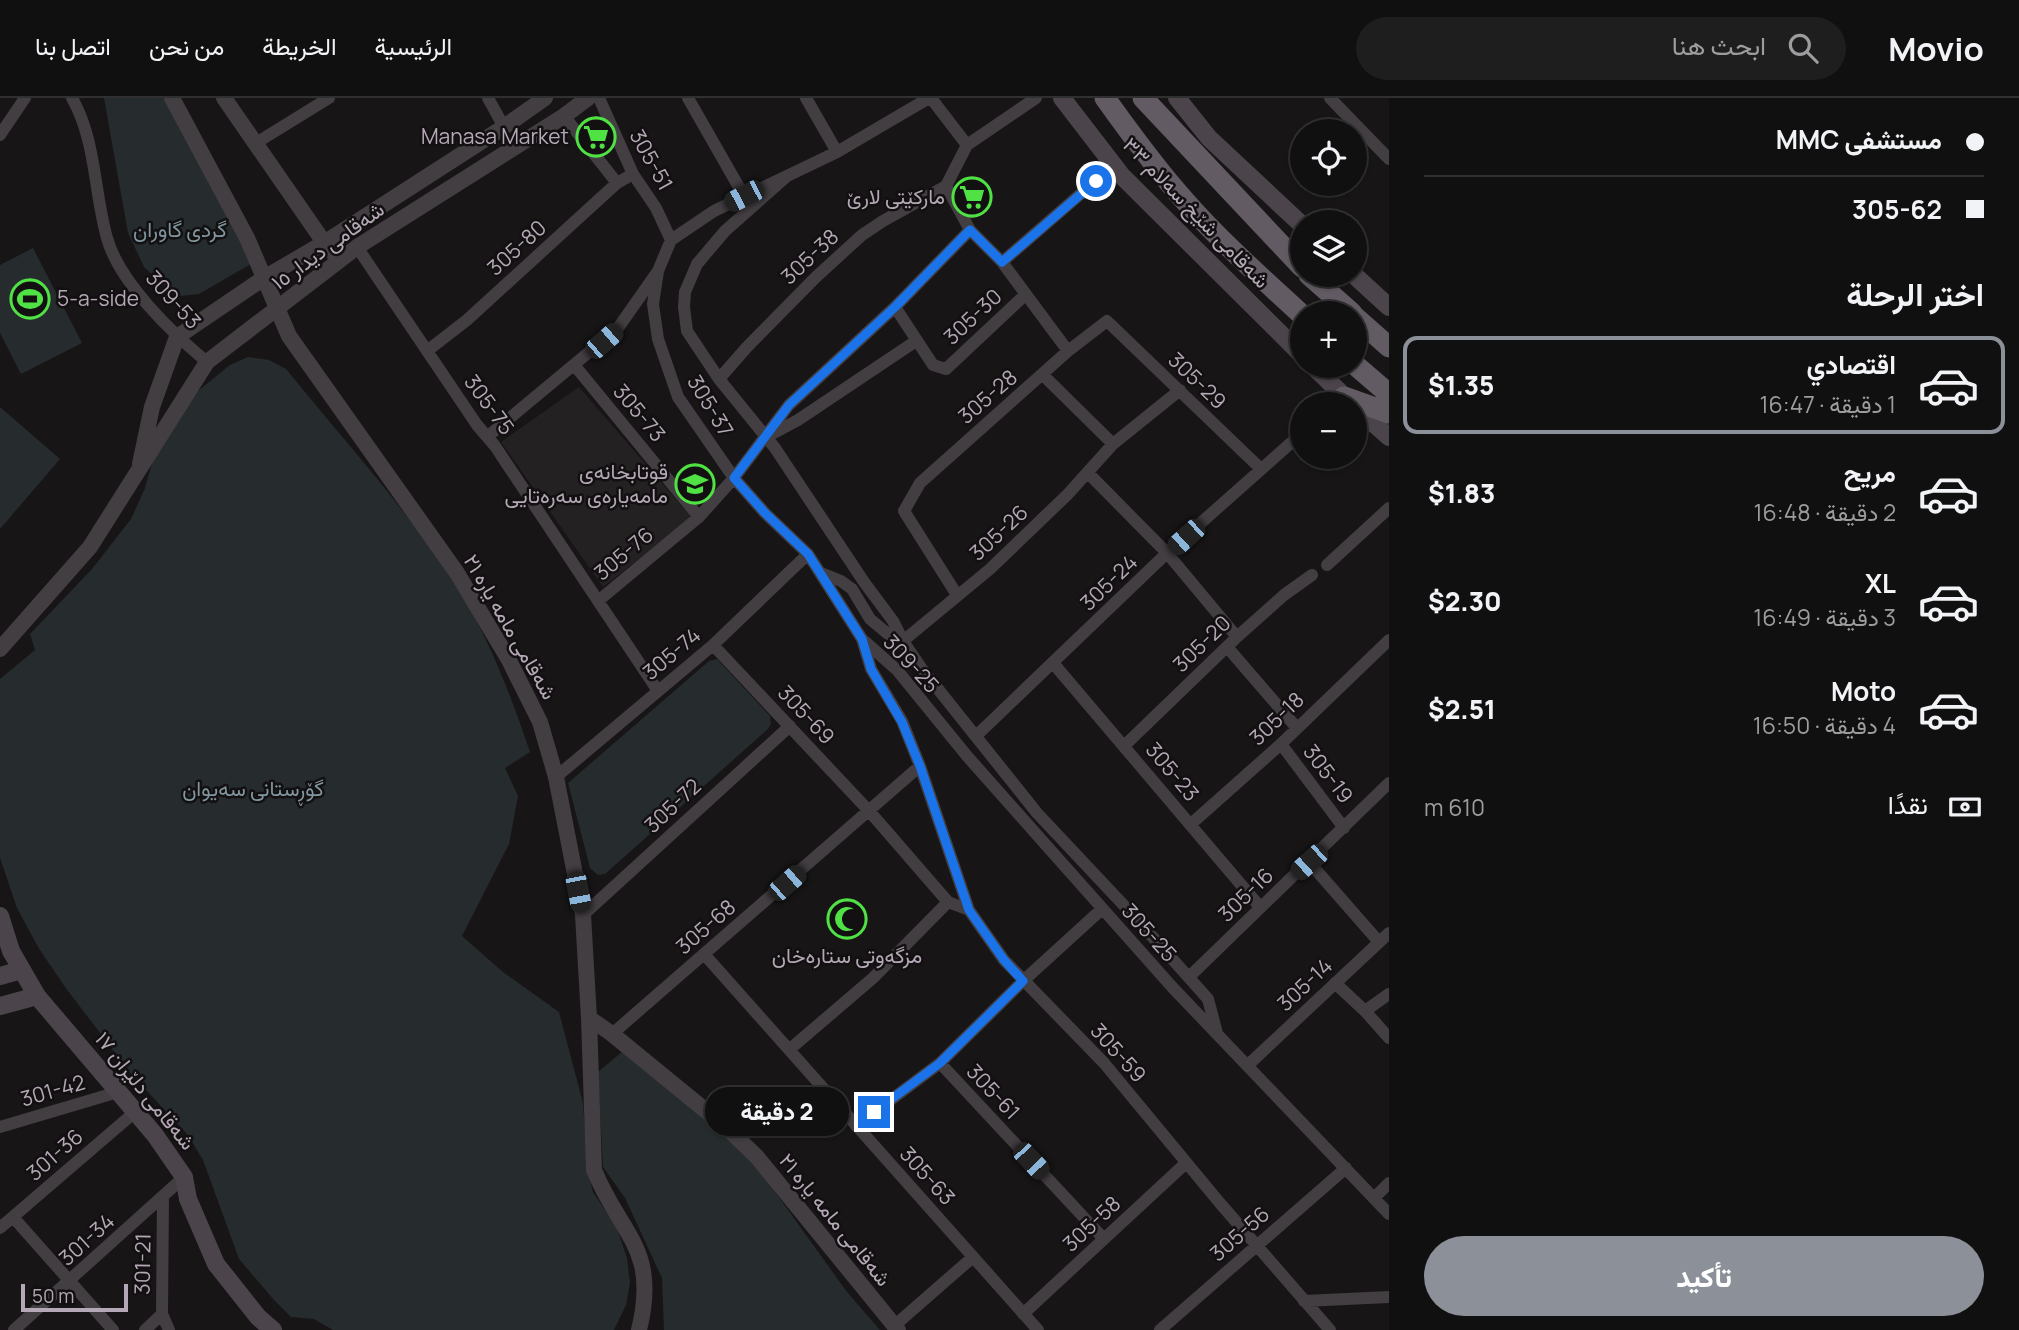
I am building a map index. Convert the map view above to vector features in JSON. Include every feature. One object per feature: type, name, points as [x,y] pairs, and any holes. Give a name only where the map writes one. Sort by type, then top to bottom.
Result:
[{"type":"highway","points":[[1143,98],[1290,254]]},
{"type":"highway","points":[[1107,99],[1185,201],[1290,304]]},
{"type":"highway","points":[[1323,287],[1338,301]]},
{"type":"highway","points":[[1367,327],[1389,347]]},
{"type":"highway","points":[[1367,375],[1389,394]]},
{"type":"highway","points":[[1367,408],[1389,413]]},
{"type":"main road","name":"شەقامی شێخ سەلام ٣٣","points":[[1062,98],[1122,176],[1290,343]]},
{"type":"main road","points":[[1177,98],[1209,138],[1290,214]]},
{"type":"main road","points":[[1367,287],[1389,307]]},
{"type":"main road","points":[[1324,378],[1336,392]]},
{"type":"main road","points":[[1367,420],[1389,437]]},
{"type":"main road","name":"شەقامی دلێران ١٧","points":[[0,916],[11,951],[37,996],[155,1135],[184,1177],[188,1199],[216,1264],[258,1317],[273,1330]]},
{"type":"main road","points":[[0,976],[21,970]]},
{"type":"main road","points":[[0,1006],[37,996]]},
{"type":"street","points":[[0,135],[24,98]]},
{"type":"street","name":"309-53","points":[[72,98],[83,118],[107,238],[118,267],[177,337],[207,362]]},
{"type":"street","name":"شەقامی مامە یارە ٢١","points":[[172,98],[247,238],[289,337],[457,573],[509,660],[540,722],[556,777],[583,915],[589,1018],[727,1128],[757,1157],[896,1328]]},
{"type":"street","points":[[224,98],[338,262]]},
{"type":"street","points":[[256,143],[329,98]]},
{"type":"street","points":[[488,98],[504,127]]},
{"type":"street","name":"شەقامی دیدار ١٥","points":[[138,474],[152,407],[177,337],[545,98]]},
{"type":"street","name":"شەقامی دیدار ١٥","points":[[0,649],[90,547],[207,362],[357,247],[564,116],[588,98]]},
{"type":"street","name":"305-51","points":[[598,98],[632,174],[656,208],[671,240]]},
{"type":"street","points":[[688,98],[744,196]]},
{"type":"street","points":[[806,98],[838,152]]},
{"type":"street","points":[[487,437],[618,328],[657,271],[671,240],[714,211],[838,152],[930,98],[967,145]]},
{"type":"street","points":[[1036,98],[967,145],[946,186],[970,230],[1002,262],[1068,351]]},
{"type":"street","points":[[1334,99],[1389,159]]},
{"type":"street","points":[[564,116],[617,183]]},
{"type":"street","points":[[1002,262],[1114,165]]},
{"type":"street","name":"305-80","points":[[427,351],[467,320],[617,183],[632,174]]},
{"type":"street","points":[[787,176],[725,231],[698,264],[685,292],[687,331],[719,379],[766,437],[863,582],[893,621],[922,669],[1037,813],[1208,999],[1217,1034]]},
{"type":"street","name":"305-38","points":[[719,379],[808,285],[863,235],[946,186]]},
{"type":"street","name":"305-76","points":[[598,601],[699,517],[734,478],[789,405],[895,307],[970,230]]},
{"type":"street","name":"305-75","points":[[357,247],[658,691]]},
{"type":"street","name":"305-37","points":[[657,271],[653,303],[658,339],[678,397],[734,478],[765,513],[808,554],[862,639]]},
{"type":"street","name":"305-30","points":[[916,341],[933,365],[946,369],[1026,294]]},
{"type":"street","points":[[766,437],[798,420],[916,341],[895,307]]},
{"type":"street","name":"305-28","points":[[957,595],[904,511],[920,483],[1068,351],[1107,321]]},
{"type":"street","name":"305-29","points":[[1107,321],[1261,470]]},
{"type":"street","name":"305-73","points":[[575,366],[699,517]]},
{"type":"street","points":[[1042,375],[1112,444]]},
{"type":"street","name":"305-26","points":[[903,641],[990,569],[1088,473],[1112,444],[1180,390]]},
{"type":"street","name":"305-24","points":[[977,735],[1167,553],[1290,444]]},
{"type":"street","points":[[1088,473],[1167,553],[1237,637]]},
{"type":"street","points":[[1327,565],[1389,508]]},
{"type":"street","name":"305-74","points":[[556,777],[713,645],[808,554]]},
{"type":"street","points":[[821,573],[852,589],[870,619],[888,634],[903,641]]},
{"type":"street","name":"305-20","points":[[1124,746],[1237,637],[1284,595],[1312,575]]},
{"type":"street","name":"309-25","points":[[862,639],[897,670],[932,715]]},
{"type":"street","name":"305-59","points":[[862,639],[871,669],[902,722],[920,766],[969,910],[1004,960],[1104,1063],[1328,1329]]},
{"type":"street","name":"305-18","points":[[1191,824],[1281,744],[1389,640]]},
{"type":"street","name":"305-69","points":[[713,645],[870,812]]},
{"type":"street","points":[[1228,648],[1296,727]]},
{"type":"street","name":"305-23","points":[[1053,663],[1260,907]]},
{"type":"street","name":"305-25","points":[[932,715],[1102,909],[1389,1214]]},
{"type":"street","name":"305-72","points":[[583,915],[790,726]]},
{"type":"street","name":"305-19","points":[[1281,744],[1344,828]]},
{"type":"street","name":"305-68","points":[[612,1034],[920,766]]},
{"type":"street","name":"305-16","points":[[1189,977],[1389,783]]},
{"type":"street","points":[[870,812],[948,902],[969,910]]},
{"type":"street","points":[[1309,862],[1384,938]]},
{"type":"street","points":[[790,1049],[873,978],[948,902]]},
{"type":"street","points":[[856,1126],[940,1063],[1023,981],[1102,909]]},
{"type":"street","name":"305-14","points":[[1248,1065],[1384,938]]},
{"type":"street","name":"305-63","points":[[704,954],[1038,1330]]},
{"type":"street","points":[[1335,982],[1365,1010],[1389,1038]]},
{"type":"street","points":[[1365,1010],[1389,995]]},
{"type":"street","points":[[589,1018],[594,1170],[602,1189],[636,1244],[644,1269],[645,1300],[640,1327]]},
{"type":"street","name":"305-61","points":[[940,1063],[1104,1239]]},
{"type":"street","name":"301-42","points":[[0,1127],[117,1092]]},
{"type":"street","name":"301-36","points":[[0,1228],[135,1112]]},
{"type":"street","name":"305-58","points":[[1023,1314],[1186,1163]]},
{"type":"street","name":"305-56","points":[[1160,1330],[1346,1168]]},
{"type":"street","name":"301-34","points":[[14,1330],[184,1177]]},
{"type":"street","points":[[1375,1197],[1389,1183]]},
{"type":"street","name":"301-21","points":[[163,1196],[162,1314],[169,1330]]},
{"type":"street","points":[[13,1217],[113,1330]]},
{"type":"street","points":[[896,1328],[973,1257]]},
{"type":"street","points":[[1304,1301],[1389,1297]]},
{"type":"street","points":[[145,1330],[162,1314]]},
{"type":"shaded area","points":[[579,387],[692,518],[603,587],[501,442]]},
{"type":"green space","name":"گردی گاوران","points":[[104,98],[164,98],[252,261],[249,265],[199,294],[181,296],[161,283],[144,267],[128,233]]},
{"type":"green space","name":"5-a-side","points":[[33,248],[82,343],[21,374],[0,333],[0,265]]},
{"type":"green space","name":"گۆڕستانی سەیوان","points":[[248,357],[269,360],[286,369],[415,526],[466,602],[488,644],[514,708],[530,752],[505,768],[518,796],[509,844],[462,936],[503,972],[559,1012],[583,1103],[588,1172],[593,1192],[617,1228],[627,1258],[630,1283],[626,1305],[614,1330],[333,1330],[314,1319],[291,1317],[239,1259],[203,1160],[188,1135],[132,1075],[65,987],[38,947],[17,908],[0,858],[0,679],[35,650],[30,634],[92,569],[131,519],[145,488],[154,456],[183,403],[230,365]]},
{"type":"green space","points":[[0,407],[60,459],[0,529]]},
{"type":"green space","points":[[717,659],[770,716],[771,724],[605,874],[598,875],[590,868],[568,783],[709,661]]},
{"type":"green space","points":[[622,1052],[742,1146],[847,1292],[880,1330],[664,1330],[662,1278],[625,1198],[603,1167],[598,1072]]},
{"type":"place","name":"Manasa Market","points":[[596,137]]},
{"type":"place","name":"مارکێتی لارێ","points":[[972,197]]},
{"type":"place","name":"5-a-side","points":[[30,299]]},
{"type":"place","name":"قوتابخانەی مامەیارەی سەرەتایی","points":[[695,484]]},
{"type":"place","name":"مزگەوتی ستارەخان","points":[[847,919]]},
{"type":"route","points":[[874,1112],[940,1063],[1023,981],[1004,960],[969,910],[920,766],[902,722],[871,669],[862,639],[808,554],[765,513],[734,478],[789,405],[895,307],[970,230],[1002,262],[1096,181]]}]
